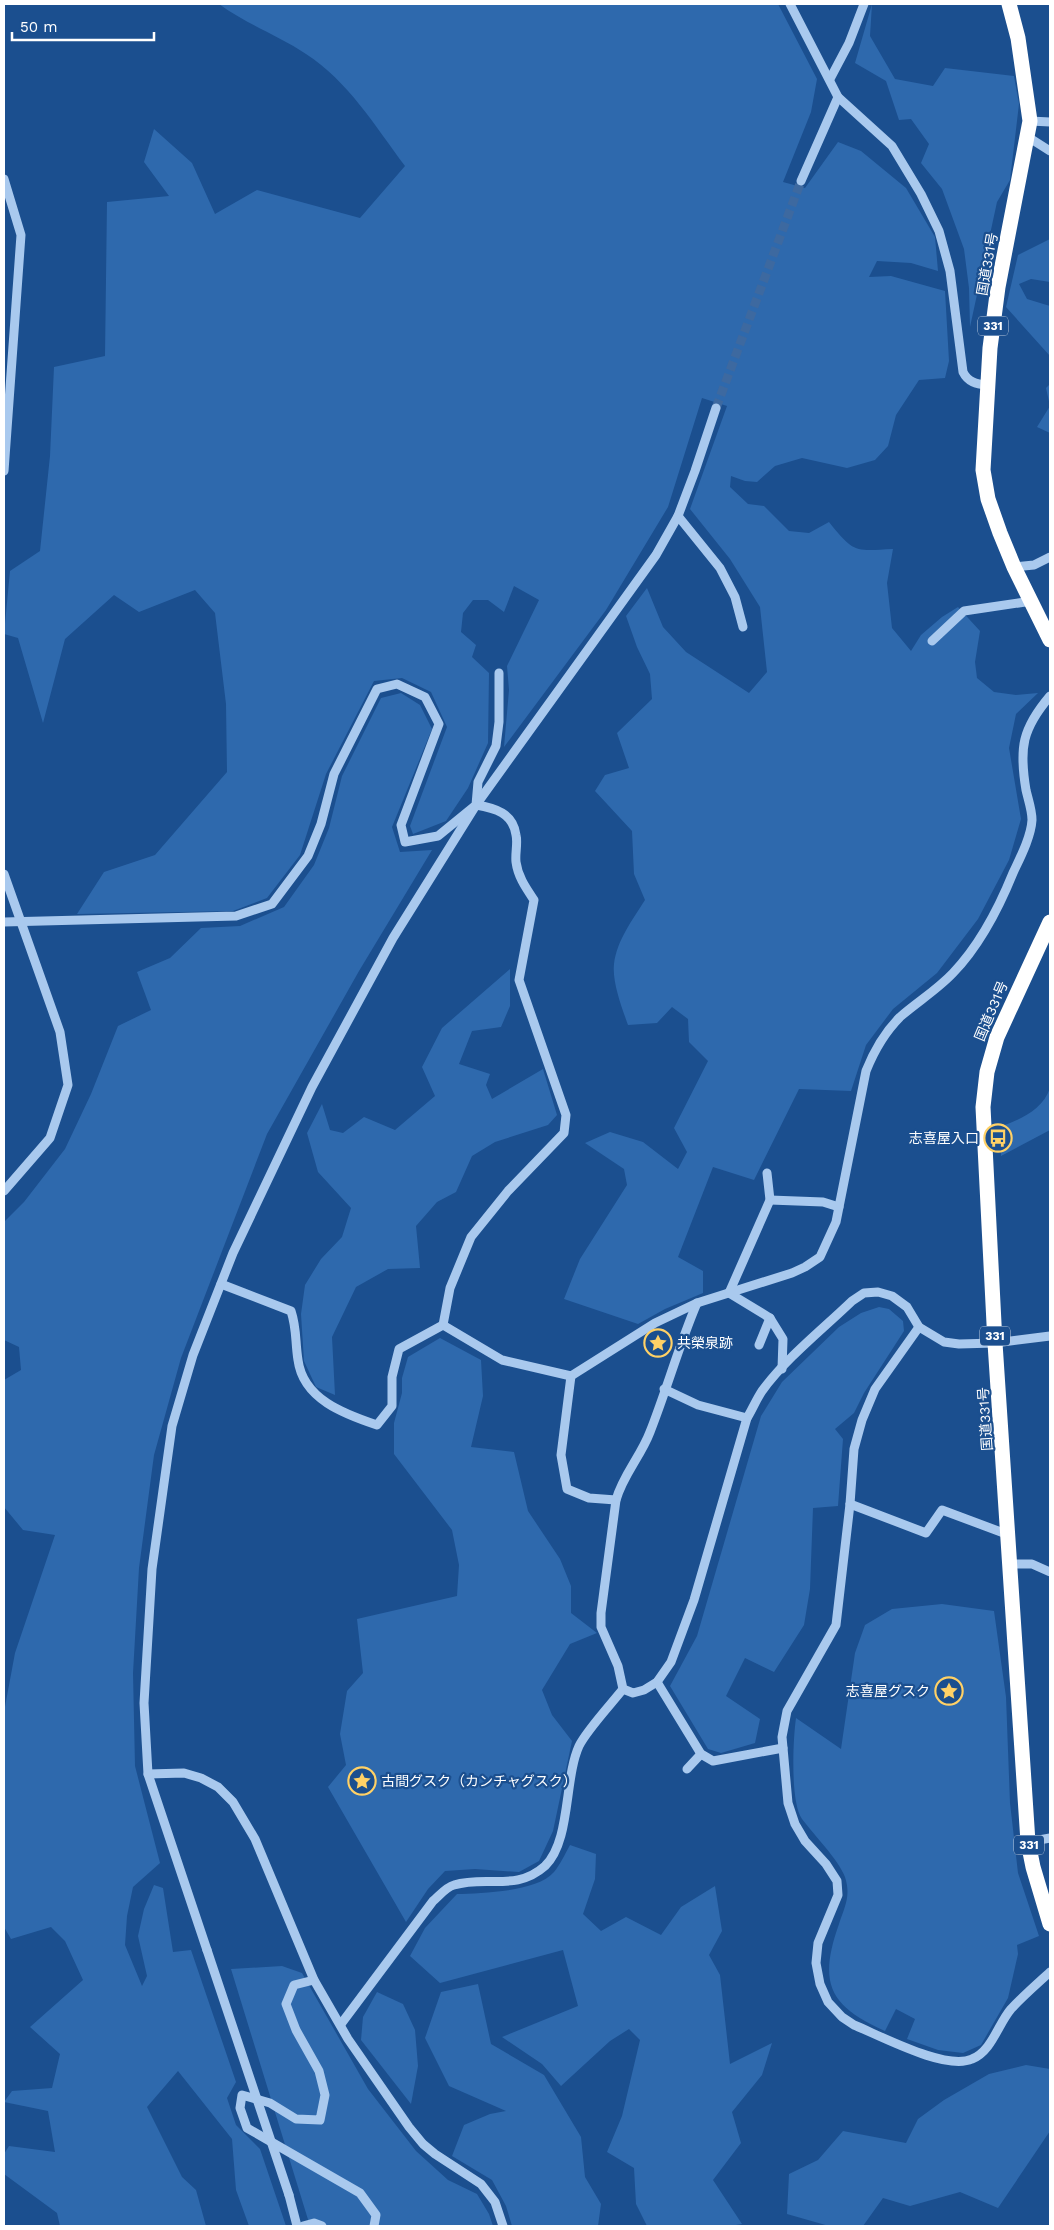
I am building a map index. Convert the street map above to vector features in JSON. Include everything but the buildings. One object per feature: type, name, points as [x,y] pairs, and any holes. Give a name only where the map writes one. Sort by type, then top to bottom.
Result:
[{"type":"highway","name":"国道331号","points":[[1009,4],[1018,38],[1030,121],[998,287],[987,385],[983,470],[988,499],[1014,567],[1050,640]]},
{"type":"highway","name":"国道331号","points":[[1050,922],[1002,1024],[990,1056],[984,1088],[983,1124],[995,1343],[1028,1842],[1032,1867],[1050,1924]]},
{"type":"street","points":[[790,4],[838,97],[892,146],[921,194],[940,231],[950,271],[963,372],[967,379],[977,384],[987,385]]},
{"type":"street","points":[[830,79],[849,43],[864,4]]},
{"type":"street","points":[[801,181],[838,97]]},
{"type":"street","points":[[1030,121],[1050,122]]},
{"type":"street","points":[[1028,137],[1050,151]]},
{"type":"street","points":[[4,179],[21,235],[4,471]]},
{"type":"street","points":[[297,2226],[289,2195],[148,1774],[144,1703],[152,1569],[172,1426],[193,1355],[233,1253],[312,1087],[394,938],[476,805],[656,555],[678,516],[716,408]]},
{"type":"street","points":[[678,516],[720,568],[736,597],[743,627]]},
{"type":"street","points":[[1014,567],[1034,564],[1050,557]]},
{"type":"street","points":[[932,641],[964,611],[1032,601]]},
{"type":"street","points":[[4,922],[236,916],[272,904],[308,856],[321,824],[334,774],[377,689],[397,684],[425,697],[438,724],[401,825],[405,842],[438,836],[476,805],[478,782],[496,746],[499,722],[498,673]]},
{"type":"street","points":[[443,1325],[502,1360],[571,1376],[655,1323],[697,1303],[792,1273],[820,1257],[836,1222],[866,1071],[873,1053],[887,1032],[901,1017],[952,974],[971,952],[994,916],[1020,857],[1032,820],[1022,757],[1025,733],[1034,715],[1050,696]]},
{"type":"street","points":[[443,1325],[450,1288],[471,1237],[508,1191],[564,1133],[566,1115],[519,980],[534,900],[520,879],[516,861],[516,834],[508,816],[492,807],[476,805]]},
{"type":"street","points":[[4,874],[60,1032],[68,1085],[50,1138],[4,1191]]},
{"type":"street","points":[[729,1293],[770,1200],[767,1173]]},
{"type":"street","points":[[770,1200],[823,1202],[839,1207]]},
{"type":"street","points":[[221,1284],[291,1311],[296,1326],[298,1362],[309,1391],[346,1415],[377,1425],[392,1406],[392,1376],[399,1349],[443,1325]]},
{"type":"street","points":[[624,1689],[633,1693],[644,1690],[657,1682],[671,1662],[694,1600],[747,1418],[762,1392],[782,1368],[852,1301],[864,1293],[878,1292],[892,1296],[908,1306],[919,1327],[944,1342],[959,1344],[995,1343],[1050,1336]]},
{"type":"street","points":[[729,1293],[770,1318],[784,1339],[782,1368]]},
{"type":"street","points":[[624,1689],[618,1666],[601,1627],[601,1613],[616,1500],[620,1484],[649,1434],[685,1331],[697,1303]]},
{"type":"street","points":[[759,1345],[770,1318]]},
{"type":"street","points":[[919,1327],[874,1389],[862,1420],[854,1450],[850,1504],[836,1624],[787,1712],[782,1737],[788,1804],[795,1824],[805,1841],[826,1864],[837,1881],[838,1895],[818,1944],[816,1963],[820,1984],[828,2002],[842,2017],[854,2025],[938,2060],[957,2063],[973,2059],[986,2048],[1011,2010],[1050,1972]]},
{"type":"street","points":[[571,1376],[561,1454],[567,1489],[589,1498],[616,1500]]},
{"type":"street","points":[[664,1389],[698,1405],[747,1418]]},
{"type":"street","points":[[850,1504],[926,1533],[942,1510],[1009,1535]]},
{"type":"street","points":[[1011,1564],[1032,1564],[1050,1572]]},
{"type":"street","points":[[657,1682],[700,1754],[713,1762],[783,1748]]},
{"type":"street","points":[[341,2024],[433,1901],[452,1885],[473,1881],[517,1881],[534,1874],[546,1864],[559,1844],[573,1762],[579,1744],[624,1689]]},
{"type":"street","points":[[687,1769],[700,1754]]},
{"type":"street","points":[[148,1774],[184,1773],[201,1778],[218,1787],[232,1802],[255,1839],[314,1980],[353,2047],[409,2127],[435,2154],[481,2184],[495,2202],[503,2226]]},
{"type":"street","points":[[1028,1842],[1050,1838]]},
{"type":"street","points":[[314,1980],[294,1985],[286,2004],[296,2030],[319,2071],[325,2095],[320,2120],[296,2119],[270,2103],[242,2095],[240,2108],[247,2128],[360,2193],[376,2215],[374,2226]]},
{"type":"street","points":[[302,2226],[314,2223],[322,2226]]},
{"type":"shaded area","points":[[219,4],[778,4],[817,79],[811,112],[783,182],[805,188],[838,142],[861,151],[906,188],[935,237],[938,271],[911,263],[877,261],[869,277],[891,276],[945,291],[949,361],[945,378],[919,380],[896,415],[888,446],[875,460],[847,468],[802,458],[775,466],[757,482],[745,481],[731,476],[730,487],[748,504],[764,506],[789,531],[809,533],[829,522],[844,540],[856,548],[862,550],[893,549],[887,583],[892,628],[911,651],[921,635],[942,617],[958,607],[980,631],[975,662],[977,678],[994,692],[1016,695],[1038,693],[1016,714],[1009,748],[1021,819],[1009,860],[978,919],[937,973],[893,1009],[866,1045],[851,1091],[799,1089],[754,1180],[713,1167],[678,1257],[703,1271],[703,1293],[665,1309],[638,1324],[564,1299],[580,1259],[627,1185],[624,1169],[585,1143],[610,1132],[643,1142],[678,1169],[687,1152],[674,1128],[708,1061],[689,1042],[688,1019],[672,1007],[657,1023],[628,1025],[616,987],[614,964],[622,938],[645,900],[634,874],[632,831],[595,791],[605,775],[629,768],[617,733],[652,699],[650,674],[637,647],[626,616],[647,588],[663,627],[686,652],[749,693],[767,672],[760,607],[730,559],[690,509],[727,406],[702,398],[668,507],[606,610],[504,747],[509,690],[507,666],[539,600],[514,586],[504,612],[488,600],[473,600],[463,613],[461,632],[476,645],[472,657],[489,673],[488,743],[468,788],[446,821],[413,834],[410,826],[447,727],[431,692],[402,678],[374,681],[326,774],[300,855],[267,898],[233,911],[77,914],[104,872],[155,855],[227,772],[226,704],[215,613],[195,590],[139,612],[114,595],[65,639],[43,723],[18,638],[4,634],[10,571],[40,551],[50,456],[54,367],[105,356],[107,202],[169,196],[144,162],[154,129],[192,163],[215,214],[257,190],[360,218],[405,166],[372,120],[335,77],[295,47],[240,18]]},
{"type":"shaded area","points":[[872,4],[870,36],[895,79],[933,86],[945,68],[1014,76],[1019,104],[1010,180],[997,202],[970,327],[969,288],[964,249],[942,189],[921,163],[929,144],[911,119],[899,120],[886,81],[855,63]]},
{"type":"shaded area","points":[[1050,239],[1050,282],[1031,279],[1019,284],[1027,299],[1050,306],[1050,356],[1006,307],[1018,255]]},
{"type":"shaded area","points":[[1050,384],[1050,406],[1046,388]]},
{"type":"shaded area","points":[[1050,406],[1050,433],[1037,427]]},
{"type":"shaded area","points":[[401,693],[420,705],[432,729],[392,827],[400,852],[432,850],[359,971],[267,1134],[181,1358],[154,1455],[139,1568],[133,1673],[135,1766],[160,1863],[133,1887],[127,1916],[125,1945],[142,1986],[147,1976],[138,1936],[144,1909],[154,1885],[163,1888],[173,1952],[191,1950],[236,2082],[227,2098],[236,2125],[260,2149],[286,2226],[249,2226],[236,2190],[232,2139],[178,2071],[147,2107],[182,2177],[196,2190],[206,2226],[60,2226],[57,2213],[4,2174],[4,2154],[9,2146],[55,2152],[48,2111],[4,2102],[12,2091],[52,2088],[60,2054],[30,2027],[83,1980],[65,1941],[51,1927],[11,1939],[4,1927],[4,1712],[15,1653],[55,1535],[23,1530],[4,1507],[4,1380],[21,1370],[19,1347],[4,1340],[4,1222],[24,1202],[65,1149],[91,1094],[118,1026],[151,1010],[137,972],[170,958],[201,928],[240,926],[284,907],[314,865],[329,828],[342,776],[381,698]]},
{"type":"shaded area","points":[[510,969],[510,1006],[501,1027],[472,1031],[459,1064],[490,1074],[486,1085],[492,1099],[543,1069],[557,1115],[548,1125],[495,1142],[472,1156],[456,1192],[437,1202],[416,1226],[420,1268],[388,1269],[356,1287],[332,1337],[335,1395],[316,1387],[304,1361],[301,1314],[305,1285],[321,1259],[342,1237],[351,1208],[318,1172],[307,1133],[322,1104],[330,1130],[343,1133],[364,1117],[395,1130],[435,1096],[422,1067],[442,1028]]},
{"type":"shaded area","points":[[1050,1088],[1050,1130],[1001,1156],[1002,1126],[1031,1112],[1042,1102]]},
{"type":"shaded area","points":[[879,1307],[889,1309],[903,1321],[904,1331],[864,1393],[854,1413],[835,1429],[843,1439],[838,1506],[813,1508],[810,1589],[804,1625],[774,1672],[745,1658],[726,1696],[760,1719],[755,1743],[721,1753],[708,1749],[670,1686],[697,1636],[761,1416],[782,1382],[839,1327],[861,1313]]},
{"type":"shaded area","points":[[440,1338],[481,1360],[483,1396],[471,1447],[514,1452],[528,1511],[560,1559],[571,1586],[571,1613],[597,1633],[570,1644],[542,1690],[552,1715],[572,1741],[553,1831],[539,1861],[519,1872],[475,1869],[445,1871],[428,1889],[406,1922],[328,1787],[346,1765],[340,1734],[347,1691],[363,1673],[357,1619],[457,1596],[459,1565],[452,1530],[394,1454],[394,1423],[402,1393],[402,1378],[408,1357]]},
{"type":"shaded area","points":[[942,1604],[994,1611],[1006,1697],[1010,1803],[1018,1873],[1039,1936],[1017,1945],[1018,1954],[1008,1998],[981,2045],[963,2053],[938,2050],[907,2039],[915,2019],[896,2009],[885,2031],[866,2022],[840,2002],[833,1990],[829,1962],[846,1901],[847,1884],[842,1870],[802,1819],[798,1811],[794,1785],[793,1755],[796,1718],[841,1749],[855,1653],[865,1625],[892,1609]]},
{"type":"shaded area","points":[[570,1845],[596,1854],[595,1879],[583,1914],[601,1931],[626,1917],[661,1935],[681,1907],[715,1886],[722,1931],[709,1955],[720,1975],[730,2064],[772,2043],[762,2075],[732,2112],[741,2143],[713,2180],[742,2224],[730,2226],[647,2226],[636,2204],[634,2168],[607,2152],[622,2116],[640,2040],[629,2029],[610,2041],[561,2086],[542,2064],[502,2037],[578,2006],[563,1950],[440,1983],[410,1956],[425,1928],[457,1894],[508,1890],[535,1884],[546,1879],[554,1872]]},
{"type":"shaded area","points":[[282,1966],[302,1973],[368,2089],[416,2151],[448,2180],[477,2194],[489,2214],[493,2226],[310,2226],[231,1969]]},
{"type":"shaded area","points":[[478,1984],[491,2044],[544,2075],[581,2137],[585,2177],[601,2204],[598,2226],[512,2226],[506,2206],[492,2180],[452,2156],[464,2125],[490,2114],[506,2111],[449,2086],[425,2038],[441,1992]]},
{"type":"shaded area","points":[[377,1992],[403,2004],[415,2030],[418,2066],[411,2104],[361,2040],[363,2017]]},
{"type":"shaded area","points":[[1026,2065],[1050,2069],[1050,2131],[998,2208],[960,2192],[910,2206],[883,2198],[863,2226],[829,2226],[787,2214],[789,2174],[818,2160],[843,2131],[906,2143],[918,2119],[944,2100],[989,2074]]},
{"type":"tunnel","points":[[716,408],[801,181]]},
{"type":"place","name":"志喜屋入口","points":[[998,1138]]},
{"type":"place","name":"共榮泉跡","points":[[658,1343]]},
{"type":"place","name":"志喜屋グスク","points":[[949,1691]]},
{"type":"place","name":"古間グスク（カンチャグスク）","points":[[362,1781]]}]
